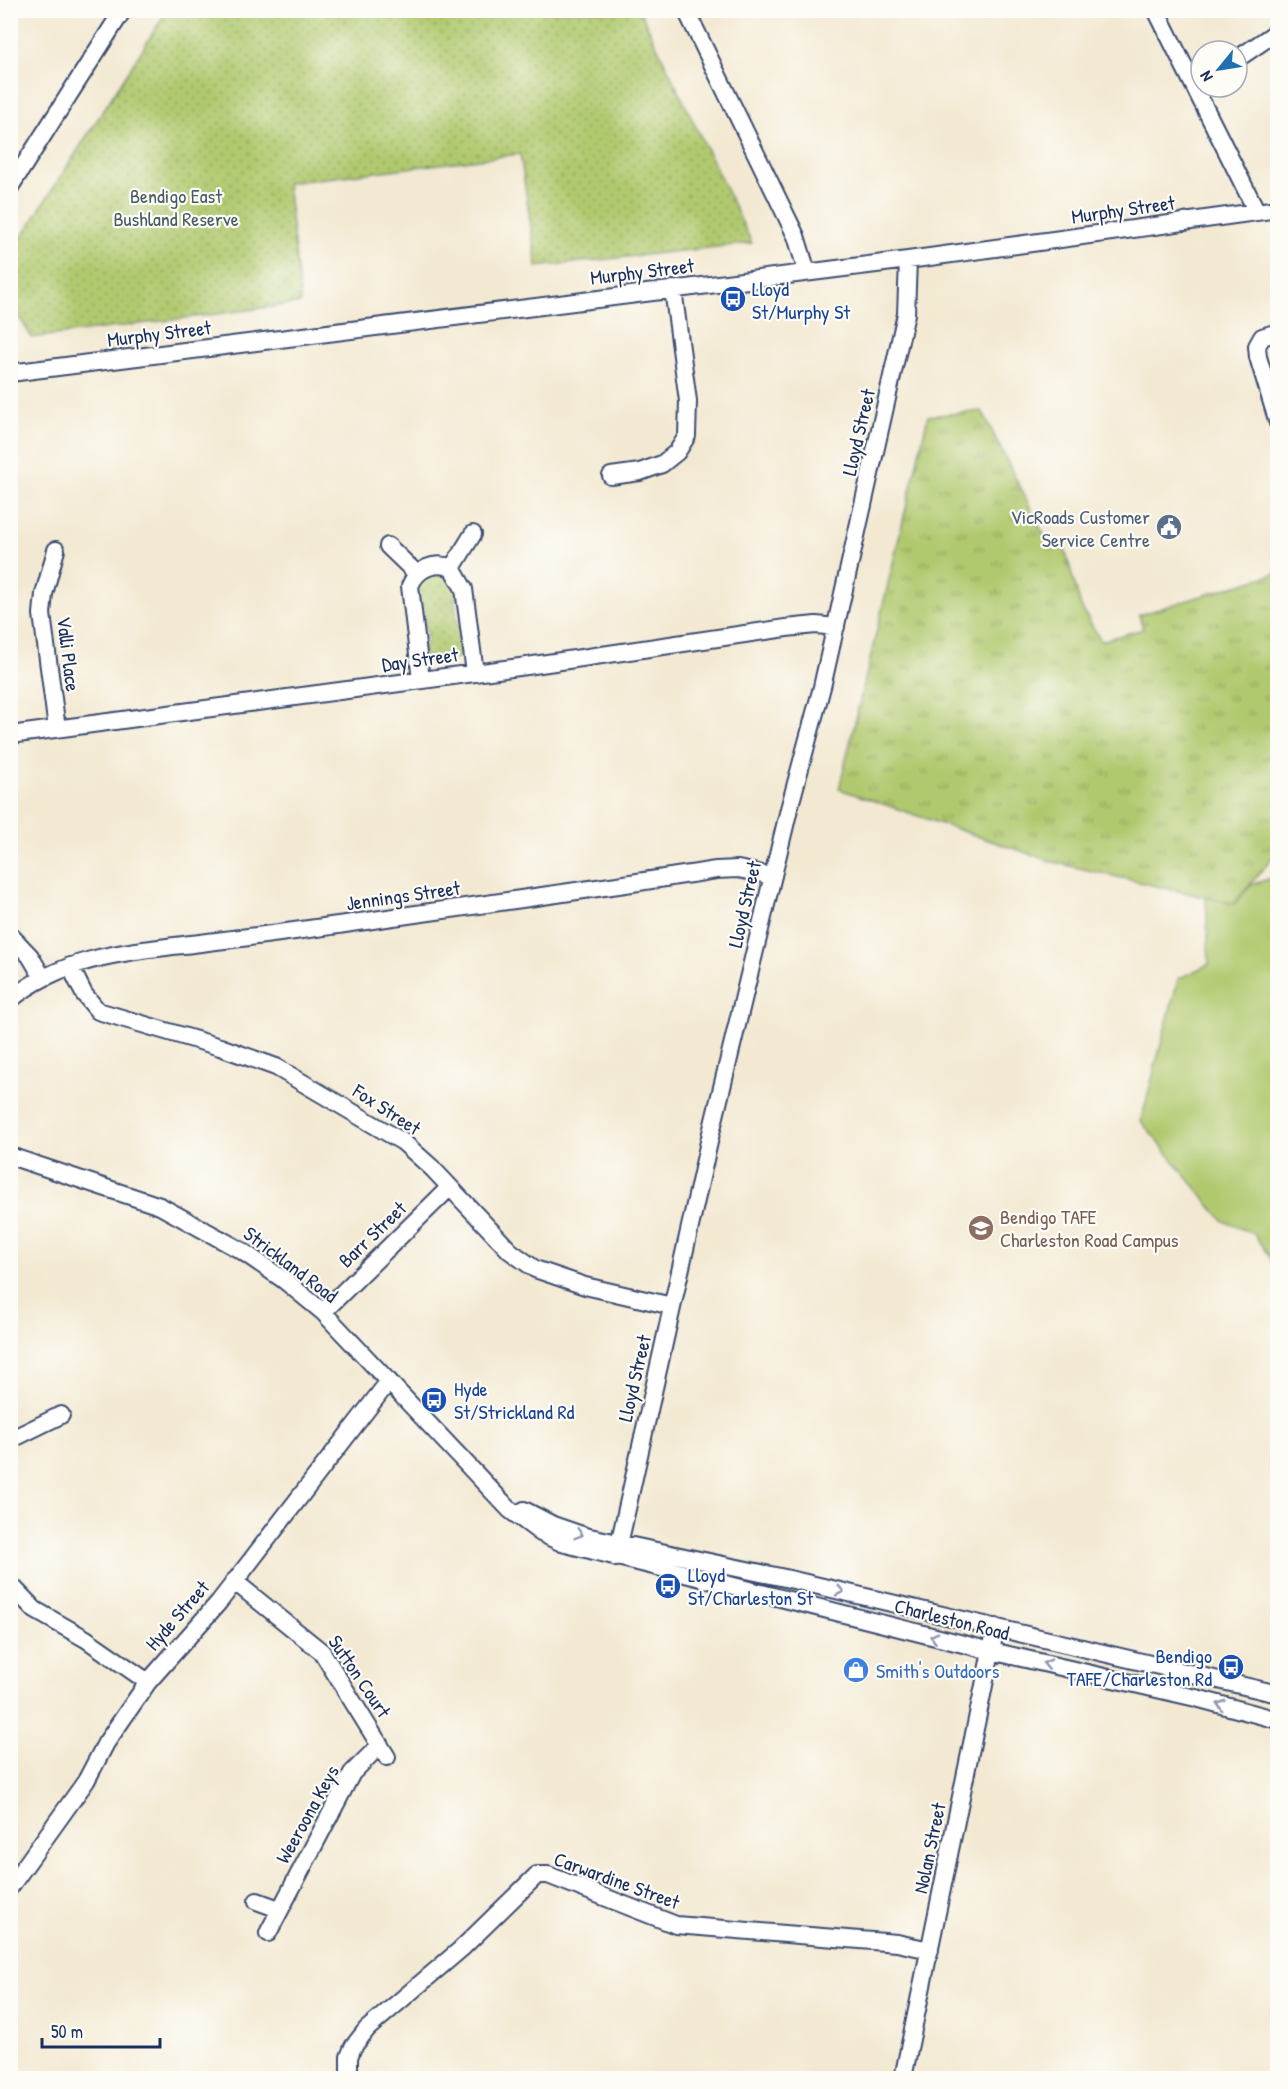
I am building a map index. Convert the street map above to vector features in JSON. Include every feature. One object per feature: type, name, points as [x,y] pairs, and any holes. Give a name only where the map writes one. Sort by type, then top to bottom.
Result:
[{"type":"street","points":[[10,187],[123,10]]},
{"type":"street","points":[[686,10],[796,236],[807,272]]},
{"type":"street","points":[[1156,10],[1189,68]]},
{"type":"street","points":[[1249,51],[1278,31]]},
{"type":"street","points":[[1205,99],[1257,212]]},
{"type":"street","name":"Murphy Street","points":[[10,373],[908,260],[1278,209]]},
{"type":"street","name":"Lloyd Street","points":[[617,1551],[773,876],[836,627],[906,314],[908,260]]},
{"type":"street","points":[[610,476],[640,472],[662,465],[677,452],[687,436],[688,401],[673,289]]},
{"type":"street","points":[[1278,332],[1262,338],[1257,351],[1278,423]]},
{"type":"street","points":[[452,568],[473,534]]},
{"type":"street","points":[[388,546],[417,574]]},
{"type":"street","name":"Valli Place","points":[[56,550],[44,594],[42,614],[57,729]]},
{"type":"street","points":[[421,680],[410,590],[417,574],[430,566],[452,568]]},
{"type":"street","points":[[452,568],[464,589],[475,673]]},
{"type":"street","name":"Day Street","points":[[10,735],[475,673],[786,628],[816,625],[836,627]]},
{"type":"street","name":"Jennings Street","points":[[10,1000],[43,978],[70,966],[114,953],[279,933],[716,870],[738,869],[773,876]]},
{"type":"street","points":[[10,935],[30,956],[43,978]]},
{"type":"street","name":"Fox Street","points":[[70,966],[84,993],[98,1011],[230,1050],[295,1075],[403,1142],[450,1187],[510,1251],[535,1269],[573,1283],[672,1306]]},
{"type":"street","name":"Strickland Road","points":[[10,1156],[138,1197],[181,1216],[242,1251],[323,1312],[515,1514],[541,1533],[572,1547],[617,1551]]},
{"type":"street","name":"Barr Street","points":[[323,1312],[450,1187]]},
{"type":"street","name":"Hyde Street","points":[[10,1887],[86,1781],[106,1743],[148,1682],[234,1581],[389,1381]]},
{"type":"street","points":[[10,1440],[61,1415]]},
{"type":"street","name":"Charleston Road","points":[[617,1551],[785,1578],[1278,1694]]},
{"type":"street","name":"Charleston Road","points":[[617,1551],[991,1651],[1278,1720]]},
{"type":"street","name":"Sutton Court","points":[[234,1581],[322,1652],[383,1751]]},
{"type":"street","points":[[10,1584],[35,1610],[86,1639],[148,1682]]},
{"type":"street","name":"Nolan Street","points":[[903,2079],[996,1627]]},
{"type":"street","points":[[1125,1682],[1130,1659]]},
{"type":"street","name":"Weeroona Keys","points":[[268,1933],[351,1773],[383,1751]]},
{"type":"street","name":"Carwardine Street","points":[[349,2079],[349,2057],[353,2047],[367,2029],[461,1949],[532,1878],[541,1874],[676,1925],[897,1943],[930,1950]]},
{"type":"street","points":[[256,1901],[279,1910]]},
{"type":"green space","name":"Bendigo East Bushland Reserve","points":[[167,11],[640,11],[752,243],[537,267],[520,154],[287,183],[301,303],[32,338],[11,303],[11,254]]},
{"type":"green space","points":[[982,411],[1048,543],[1064,546],[1081,607],[1101,641],[1143,629],[1139,615],[1277,573],[1277,852],[1234,904],[1053,862],[839,789],[928,416]]},
{"type":"green space","points":[[447,574],[460,594],[455,599],[458,627],[466,643],[466,656],[429,663],[422,652],[427,640],[422,604],[415,599],[415,591],[426,575]]},
{"type":"green space","points":[[1278,876],[1277,1268],[1254,1234],[1223,1221],[1141,1121],[1178,979],[1209,964],[1206,897],[1234,904],[1251,885]]},
{"type":"place","name":"Lloyd St/Murphy St","points":[[733,299]]},
{"type":"place","name":"VicRoads Customer Service Centre","points":[[1169,527]]},
{"type":"place","name":"Bendigo TAFE Charleston Road Campus","points":[[981,1228]]},
{"type":"place","name":"Hyde St/Strickland Rd","points":[[434,1400]]},
{"type":"place","name":"Lloyd St/Charleston St","points":[[668,1586]]},
{"type":"place","name":"Bendigo TAFE/Charleston Rd","points":[[1231,1667]]},
{"type":"place","name":"Smith's Outdoors","points":[[856,1670]]}]
